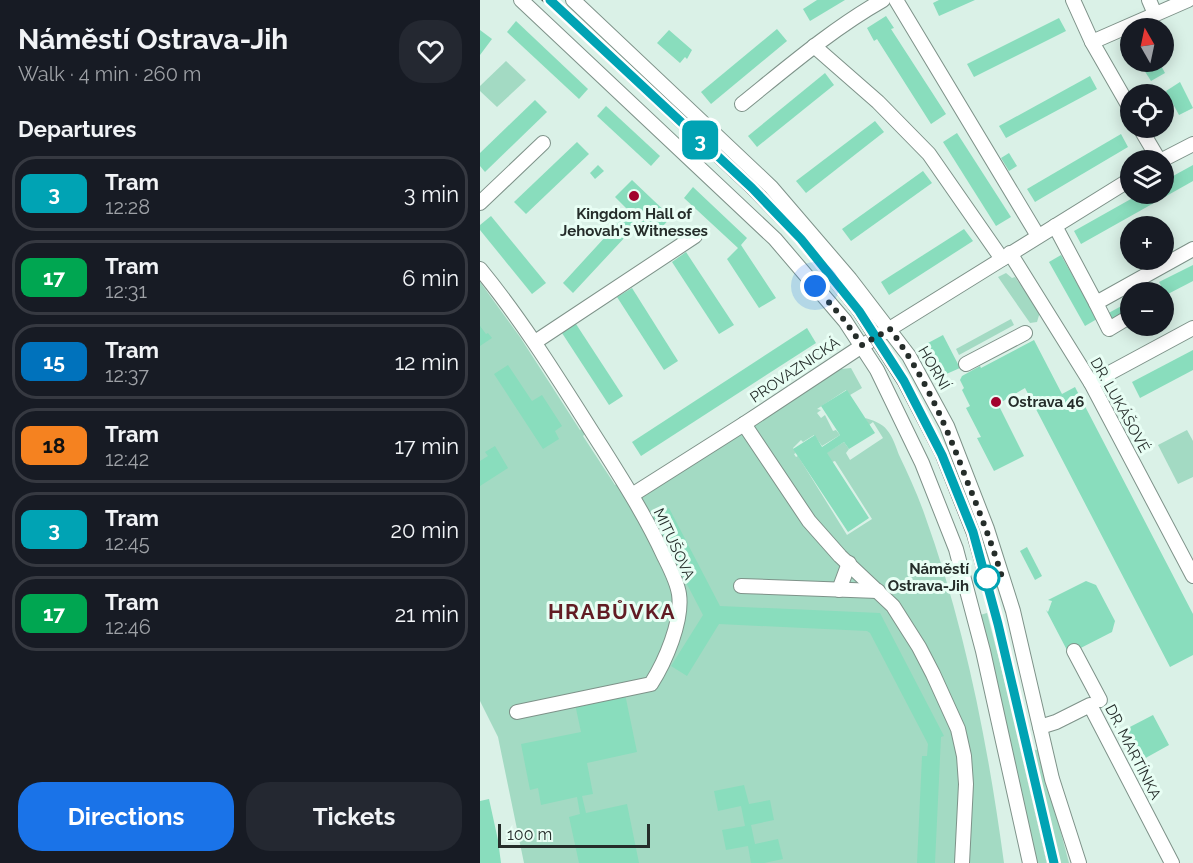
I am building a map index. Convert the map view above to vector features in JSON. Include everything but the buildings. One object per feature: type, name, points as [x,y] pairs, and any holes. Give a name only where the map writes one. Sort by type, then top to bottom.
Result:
[{"type":"street","points":[[521,0],[775,239],[845,321],[877,370],[922,463],[956,549],[986,661],[1030,863]]},
{"type":"street","name":"HORNÍ","points":[[573,0],[771,188],[850,279],[909,356],[943,417],[987,529],[1013,611],[1052,778],[1080,863]]},
{"type":"street","points":[[742,104],[814,46],[857,15],[883,0]]},
{"type":"street","points":[[896,0],[1038,236]]},
{"type":"street","points":[[1073,0],[1092,42],[1120,91]]},
{"type":"street","points":[[1149,0],[1155,14]]},
{"type":"street","points":[[1092,42],[1188,0]]},
{"type":"street","name":"DR. LUKÁŠOVÉ","points":[[814,46],[878,102],[929,154],[1006,256],[1091,382],[1193,576]]},
{"type":"street","points":[[480,203],[543,143]]},
{"type":"street","points":[[1174,154],[1193,144]]},
{"type":"street","name":"PROVAZNICKÁ","points":[[632,495],[862,345],[1120,186]]},
{"type":"street","points":[[1055,226],[1109,329],[1120,322]]},
{"type":"street","points":[[535,342],[695,236]]},
{"type":"street","points":[[1096,303],[1193,249]]},
{"type":"street","name":"MITUŠOVA","points":[[480,268],[535,342],[632,495],[658,544],[679,593],[679,616],[674,633],[651,684],[517,712]]},
{"type":"street","points":[[1091,382],[1193,328]]},
{"type":"street","points":[[966,364],[1025,333]]},
{"type":"street","points":[[744,424],[808,521],[893,606],[919,647],[958,729],[963,749],[966,777],[962,863]]},
{"type":"street","points":[[1180,551],[1193,544]]},
{"type":"street","points":[[839,590],[849,564]]},
{"type":"street","points":[[741,586],[878,591]]},
{"type":"street","points":[[1074,651],[1100,700]]},
{"type":"street","name":"DR. MARTÍNKA","points":[[1040,727],[1056,722],[1090,705],[1172,863]]},
{"type":"street","points":[[1014,790],[1022,863]]},
{"type":"green space","points":[[506,61],[526,80],[497,107],[480,91],[480,86]]},
{"type":"green space","points":[[1006,273],[1012,278],[1015,277],[1040,312],[1037,322],[1030,323],[998,277]]},
{"type":"green space","points":[[480,282],[520,337],[580,430],[582,429],[585,434],[583,436],[615,485],[619,483],[630,501],[839,365],[841,369],[851,368],[862,388],[850,395],[846,390],[817,409],[821,410],[817,413],[821,418],[825,415],[833,431],[836,430],[840,435],[822,446],[814,435],[803,442],[801,440],[793,448],[796,453],[794,454],[798,456],[847,535],[872,519],[835,461],[832,462],[826,453],[844,442],[849,449],[846,453],[850,460],[883,438],[873,422],[869,425],[865,418],[882,425],[893,439],[924,513],[952,599],[991,774],[1004,863],[524,863],[498,737],[480,701]]},
{"type":"green space","points":[[1011,319],[1014,325],[959,355],[956,349]]},
{"type":"green space","points":[[1187,430],[1193,441],[1193,477],[1178,484],[1158,445]]},
{"type":"green space","points":[[987,613],[1022,749],[1039,750],[1069,863],[1033,863],[980,615]]},
{"type":"tram line","points":[[542,0],[747,192],[796,242],[854,315],[898,384],[936,457],[967,535],[991,618],[1048,863]]},
{"type":"tram line","name":"3","points":[[550,0],[752,188],[801,239],[859,311],[904,381],[942,455],[973,532],[986,574],[1054,863]]},
{"type":"place","name":"Kingdom Hall of Jehovah's Witnesses","points":[[634,196]]},
{"type":"place","name":"Ostrava 46","points":[[996,402]]},
{"type":"place","name":"Náměstí Ostrava-Jih","points":[[987,578]]},
{"type":"district","name":"HRABŮVKA","points":[[612,611]]},
{"type":"route","points":[[815,286],[862,345],[890,329],[930,391],[947,426],[987,529],[1002,577],[987,578]]}]
